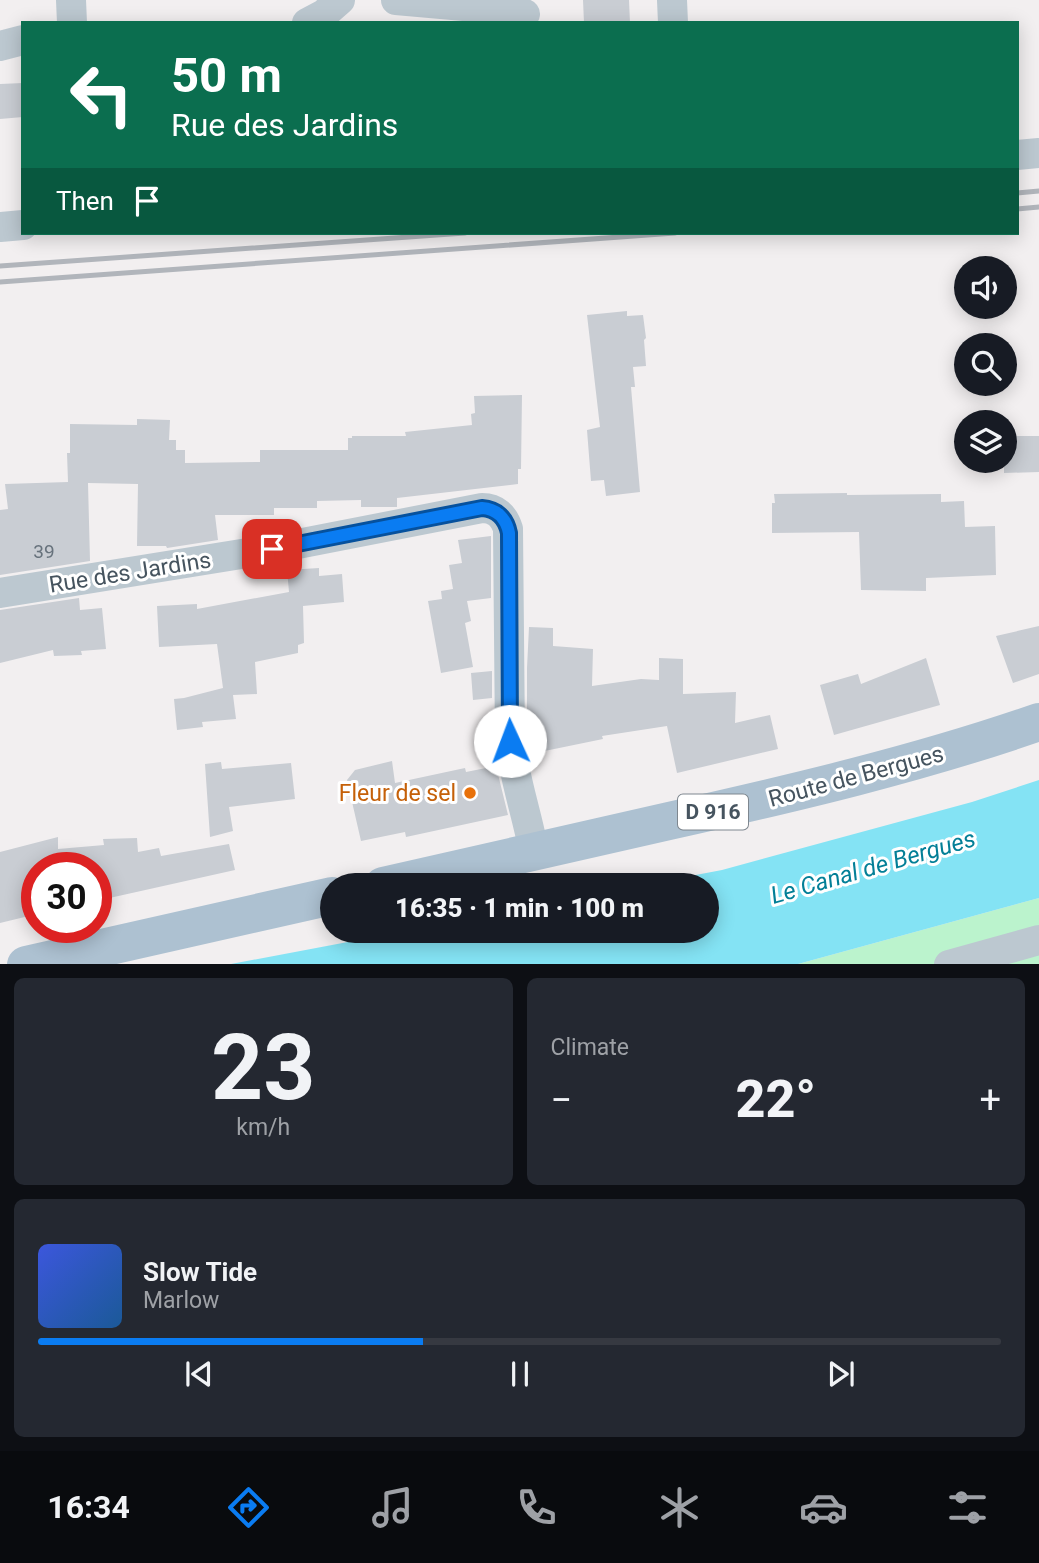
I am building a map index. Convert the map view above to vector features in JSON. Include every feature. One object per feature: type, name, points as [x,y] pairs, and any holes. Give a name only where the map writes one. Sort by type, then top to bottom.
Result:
[{"type":"main road","name":"Route de Bergues","points":[[441,873],[758,802],[864,775],[1039,722]]},
{"type":"main road","points":[[26,964],[320,899]]},
{"type":"street","points":[[71,0],[72,21]]},
{"type":"street","points":[[311,21],[340,0]]},
{"type":"street","points":[[396,0],[525,14]]},
{"type":"street","points":[[672,0],[673,21]]},
{"type":"street","points":[[0,46],[21,41]]},
{"type":"street","points":[[1019,155],[1039,153]]},
{"type":"street","points":[[0,227],[21,225]]},
{"type":"street","name":"Rue des Jardins","points":[[0,593],[260,551],[482,508],[493,510],[501,516],[508,529],[508,710],[512,757],[534,852]]},
{"type":"street","points":[[949,964],[1039,940]]},
{"type":"green space","points":[[1039,898],[1039,964],[798,964]]},
{"type":"water","name":"Le Canal de Bergues","points":[[1039,780],[1039,898],[798,964],[231,964],[342,943],[719,943],[719,873],[706,873],[972,802]]},
{"type":"building","points":[[583,0],[629,0],[630,21],[584,21]]},
{"type":"building","points":[[21,83],[21,117],[0,119],[0,84]]},
{"type":"building","points":[[627,311],[627,316],[643,315],[646,338],[646,366],[633,367],[635,387],[631,387],[640,492],[606,496],[604,480],[591,481],[587,430],[600,427],[587,315]]},
{"type":"building","points":[[522,395],[521,469],[518,469],[518,484],[397,498],[397,507],[361,507],[361,500],[317,501],[317,508],[274,508],[274,515],[215,515],[218,540],[167,548],[137,546],[138,484],[88,483],[90,561],[0,575],[0,510],[8,509],[5,484],[68,482],[70,424],[137,425],[137,419],[170,420],[169,440],[176,440],[176,450],[185,450],[185,463],[260,462],[260,450],[348,450],[348,438],[352,436],[406,436],[405,432],[472,425],[471,414],[475,413],[474,396]]},
{"type":"building","points":[[1017,436],[1039,436],[1039,472],[1017,473]]},
{"type":"building","points":[[774,494],[941,494],[941,502],[964,501],[965,527],[995,526],[996,575],[926,578],[926,591],[861,590],[859,532],[772,533]]},
{"type":"building","points":[[491,536],[491,598],[467,601],[471,621],[465,623],[473,667],[441,673],[428,601],[442,599],[441,591],[453,589],[449,565],[462,563],[458,540]]},
{"type":"building","points":[[319,568],[319,576],[342,574],[344,602],[303,606],[304,643],[298,645],[298,653],[255,662],[257,694],[233,695],[236,719],[202,722],[203,727],[177,730],[174,699],[223,688],[217,644],[159,647],[157,606],[197,604],[197,609],[289,592],[287,570]]},
{"type":"building","points":[[79,598],[80,610],[102,608],[106,649],[81,651],[82,655],[54,656],[53,650],[0,663],[0,610]]},
{"type":"building","points":[[1039,626],[1039,674],[1013,683],[996,636]]},
{"type":"building","points":[[529,627],[553,628],[553,646],[593,649],[592,686],[641,679],[659,680],[659,658],[683,659],[683,694],[736,692],[735,723],[770,715],[778,749],[677,773],[667,726],[602,736],[603,739],[530,754],[527,740]]},
{"type":"building","points":[[926,658],[940,705],[834,735],[820,685],[858,674],[861,684]]},
{"type":"building","points":[[492,671],[492,698],[473,700],[471,673]]},
{"type":"building","points":[[392,761],[395,783],[465,768],[466,772],[496,766],[508,815],[406,837],[405,832],[361,841],[347,780],[355,770]]},
{"type":"building","points":[[221,762],[222,769],[291,763],[295,799],[229,807],[233,831],[210,837],[205,764]]},
{"type":"building","points":[[58,837],[58,849],[104,845],[103,839],[137,838],[138,852],[159,848],[161,856],[229,844],[235,870],[112,897],[112,852],[21,852],[21,918],[0,923],[0,852]]},
{"type":"railway","points":[[1019,193],[1039,191]]},
{"type":"railway","points":[[1019,209],[1039,207]]},
{"type":"railway","points":[[0,266],[437,235]]},
{"type":"railway","points":[[0,282],[647,235]]},
{"type":"place","name":"Fleur de sel","points":[[470,793]]},
{"type":"route","points":[[272,549],[482,508],[497,512],[504,520],[509,533],[510,741]]}]
